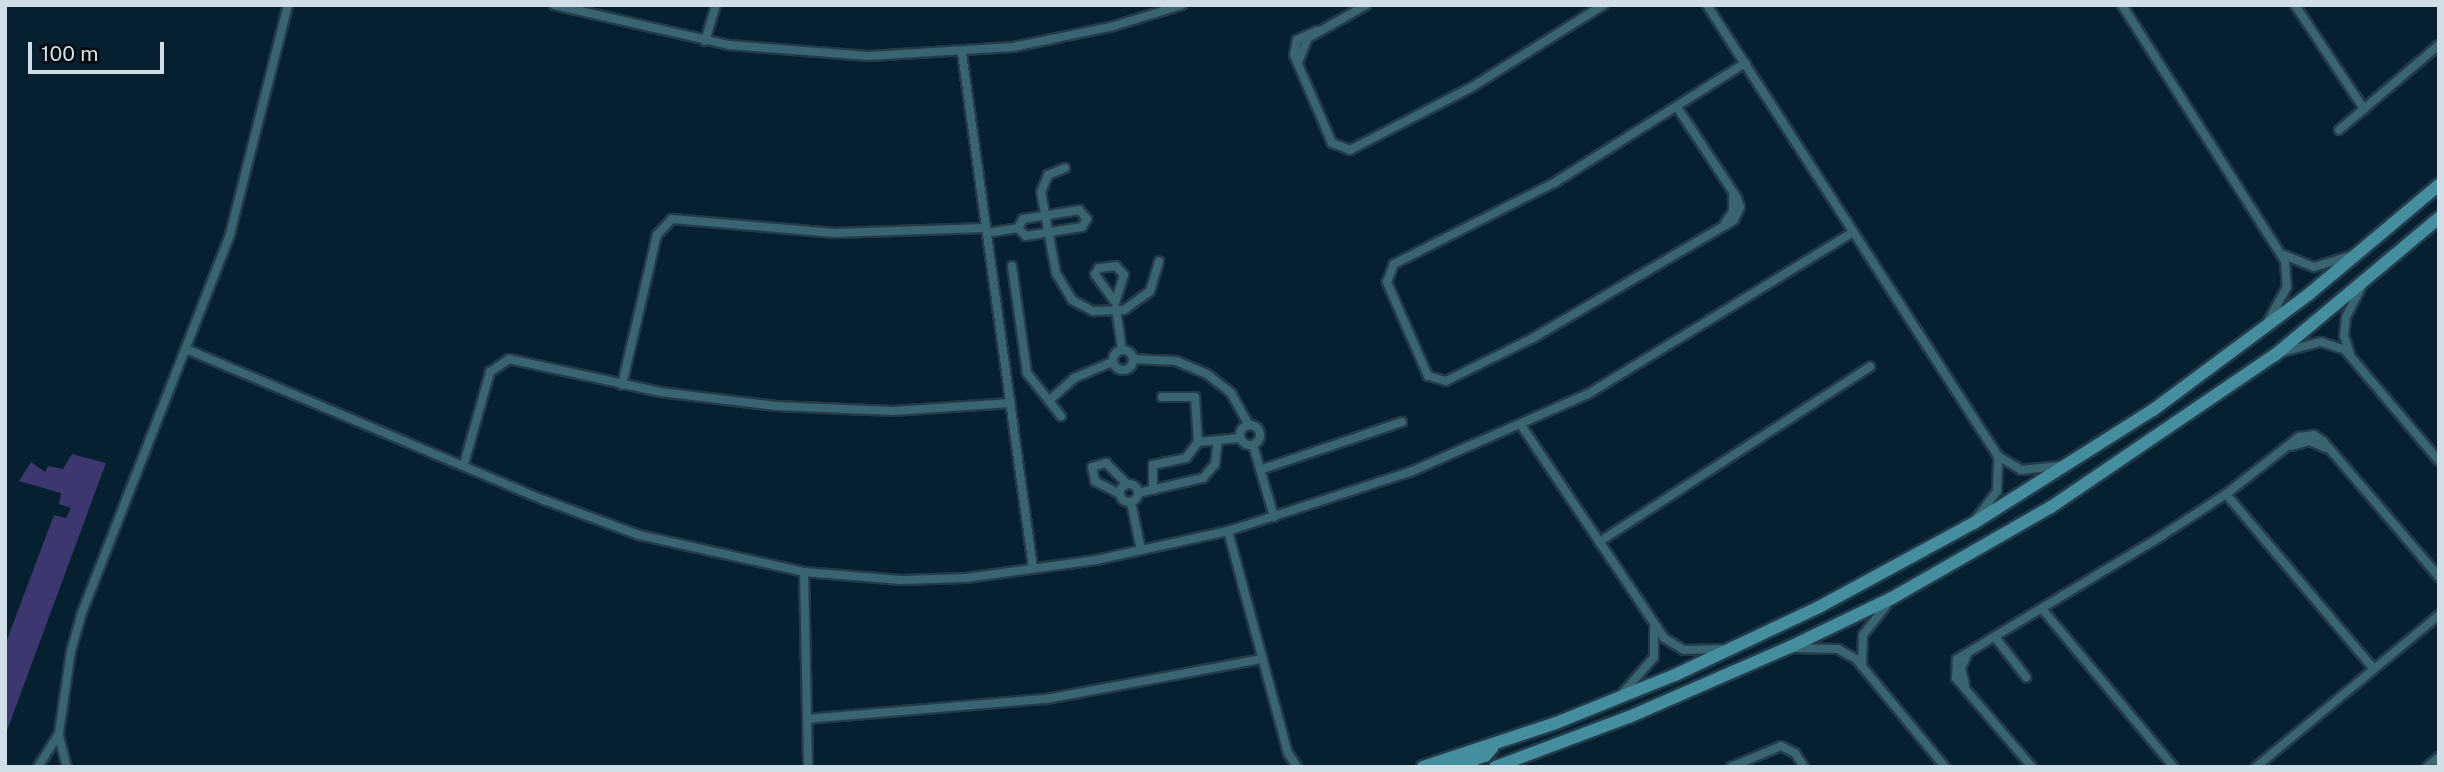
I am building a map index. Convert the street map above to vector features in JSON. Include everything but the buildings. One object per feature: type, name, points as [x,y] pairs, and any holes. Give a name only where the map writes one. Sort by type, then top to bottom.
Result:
[{"type":"street","points":[[38,767],[59,733],[81,615],[237,212],[288,5]]},
{"type":"street","points":[[554,5],[705,41],[839,56],[962,53],[1060,39],[1182,5]]},
{"type":"street","points":[[705,41],[716,5]]},
{"type":"street","points":[[1366,5],[1317,31],[1300,47],[1300,70],[1325,127],[1342,144],[1365,142],[1472,86],[1603,5]]},
{"type":"street","points":[[1707,5],[1998,456],[2021,470],[2070,466]]},
{"type":"street","points":[[2122,5],[2282,253],[2287,287],[2266,327]]},
{"type":"street","points":[[2295,5],[2364,109]]},
{"type":"street","points":[[2339,130],[2439,46]]},
{"type":"street","points":[[962,53],[1033,568]]},
{"type":"street","points":[[1677,107],[1732,190],[1733,211],[1720,228],[1573,317],[1460,374],[1436,381],[1421,362],[1394,297],[1388,272],[1536,193],[1745,64]]},
{"type":"street","points":[[1065,168],[1052,172],[1042,183],[1044,215],[1056,273],[1066,294],[1085,309],[1116,312],[1145,297],[1157,277],[1159,261]]},
{"type":"street","points":[[1423,767],[1618,700],[1732,649],[1974,523],[2070,466],[2266,327],[2439,186]]},
{"type":"street","points":[[622,385],[657,235],[672,219],[834,233],[1018,228],[1026,236],[1082,228],[1087,219],[1079,210],[1023,219],[1018,228]]},
{"type":"street","points":[[1495,767],[1629,717],[1790,648],[1892,598],[2101,475],[2275,355],[2439,218]]},
{"type":"street","points":[[186,349],[464,464],[555,505],[639,535],[804,572],[934,580],[1033,568],[1141,550],[1227,531],[1410,472],[1521,425],[1652,358],[1852,233]]},
{"type":"street","points":[[2282,253],[2314,267],[2358,254]]},
{"type":"street","points":[[1115,302],[1096,279],[1099,268],[1116,265],[1124,272],[1115,302],[1122,350],[1133,359],[1176,361],[1207,374],[1231,393],[1249,425],[1260,435],[1253,445]]},
{"type":"street","points":[[1012,266],[1025,367],[1032,382],[1051,399],[1061,416]]},
{"type":"street","points":[[2366,280],[2346,317],[2344,336],[2350,354],[2439,461]]},
{"type":"street","points":[[2275,355],[2321,342],[2350,354]]},
{"type":"street","points":[[1051,399],[1074,378],[1112,362],[1122,350]]},
{"type":"street","points":[[1112,362],[1124,371],[1133,359]]},
{"type":"street","points":[[464,464],[490,372],[499,362],[514,360],[622,385],[815,409],[932,410],[1011,403]]},
{"type":"street","points":[[1598,542],[1870,367]]},
{"type":"street","points":[[1153,491],[1153,465],[1186,458],[1198,442],[1195,397],[1162,397]]},
{"type":"street","points":[[1260,470],[1402,422]]},
{"type":"street","points":[[1240,438],[1243,428],[1249,425]]},
{"type":"street","points":[[1521,425],[1653,625],[1668,642],[1684,650],[1732,649]]},
{"type":"street","points":[[2032,767],[1968,691],[1961,668],[1971,650],[2043,610],[2226,494],[2309,434],[2319,437],[2439,577]]},
{"type":"street","points":[[1198,442],[1240,438],[1253,445],[1274,517]]},
{"type":"street","points":[[1131,502],[1139,493],[1203,478],[1217,458],[1217,440]]},
{"type":"street","points":[[1974,523],[1997,491],[1998,456]]},
{"type":"street","points":[[1139,493],[1107,463],[1092,467],[1095,481],[1131,502],[1141,550]]},
{"type":"street","points":[[1120,494],[1127,484]]},
{"type":"street","points":[[2226,494],[2374,669]]},
{"type":"street","points":[[1227,531],[1288,753],[1288,767]]},
{"type":"street","points":[[804,572],[808,767]]},
{"type":"street","points":[[1863,667],[1863,635],[1892,598]]},
{"type":"street","points":[[2043,610],[2174,767]]},
{"type":"street","points":[[2256,767],[2439,615]]},
{"type":"street","points":[[1618,700],[1654,657],[1653,625]]},
{"type":"street","points":[[1994,637],[2026,677]]},
{"type":"street","points":[[1790,648],[1838,649],[1863,667],[1945,767]]},
{"type":"street","points":[[807,719],[1046,699],[1262,659]]},
{"type":"street","points":[[59,733],[67,767]]},
{"type":"street","points":[[1454,767],[1485,756],[1493,744]]},
{"type":"street","points":[[1731,767],[1763,753],[1786,747],[1802,764]]},
{"type":"street","points":[[1288,753],[1297,767]]},
{"type":"street","points":[[2427,767],[2439,757]]},
{"type":"shaded area","points":[[72,454],[106,463],[5,736],[5,645],[54,515],[66,518],[71,508],[59,504],[61,493],[19,481],[31,462],[45,472],[48,466],[63,469]]}]
